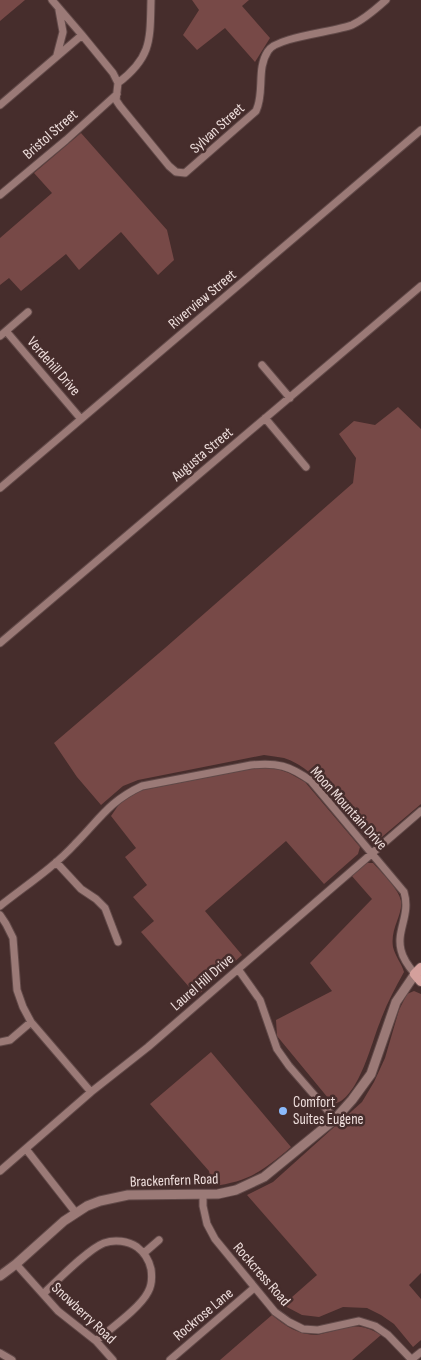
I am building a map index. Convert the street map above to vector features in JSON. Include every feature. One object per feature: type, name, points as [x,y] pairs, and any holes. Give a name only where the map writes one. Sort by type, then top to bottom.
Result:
[{"type":"street","points":[[52,0],[113,73],[118,83],[117,94]]},
{"type":"street","points":[[118,83],[135,69],[144,58],[149,40],[151,0]]},
{"type":"street","name":"Sylvan Street","points":[[117,94],[116,100],[149,143],[176,172],[185,173],[256,111],[260,100],[261,73],[268,50],[273,45],[289,39],[351,25],[370,14],[386,0]]},
{"type":"street","points":[[56,58],[63,32],[58,8]]},
{"type":"street","points":[[0,105],[82,35]]},
{"type":"street","name":"Bristol Street","points":[[0,195],[117,94]]},
{"type":"street","name":"Riverview Street","points":[[0,488],[421,130]]},
{"type":"street","name":"Augusta Street","points":[[0,643],[421,286]]},
{"type":"street","points":[[3,334],[28,312]]},
{"type":"street","name":"Verdehill Drive","points":[[3,334],[81,419]]},
{"type":"street","points":[[262,365],[290,398]]},
{"type":"street","points":[[265,418],[306,467]]},
{"type":"street","name":"Moon Mountain Drive","points":[[0,906],[56,862],[75,845],[102,813],[127,793],[142,786],[264,764],[282,765],[297,771],[311,781],[404,892],[406,912],[400,938],[401,950],[406,961],[419,974]]},
{"type":"street","name":"Laurel Hill Drive","points":[[0,1171],[92,1092],[148,1048],[421,811]]},
{"type":"street","points":[[56,862],[81,889],[105,908],[118,942]]},
{"type":"street","points":[[0,915],[13,938],[17,990],[23,1007],[31,1022],[92,1092]]},
{"type":"street","points":[[238,969],[260,1000],[277,1049],[334,1119]]},
{"type":"street","name":"Brackenfern Road","points":[[0,1276],[64,1221],[87,1206],[111,1197],[128,1195],[218,1194],[236,1190],[264,1177],[334,1119],[352,1100],[371,1074],[396,1002],[419,974]]},
{"type":"street","points":[[0,1042],[10,1040],[31,1022]]},
{"type":"street","points":[[26,1149],[76,1213]]},
{"type":"street","name":"Rockcress Road","points":[[203,1194],[203,1206],[207,1224],[215,1239],[275,1312],[288,1322],[303,1329],[318,1330],[359,1321],[375,1326],[388,1334],[412,1360]]},
{"type":"street","points":[[42,1294],[92,1250],[103,1243],[113,1240],[127,1242],[136,1246],[144,1253],[149,1260],[152,1276],[150,1290],[143,1300],[96,1342]]},
{"type":"street","points":[[144,1253],[159,1240]]},
{"type":"street","name":"Snowberry Road","points":[[16,1264],[58,1311],[96,1342],[114,1360]]},
{"type":"street","name":"Rockrose Lane","points":[[170,1360],[254,1288]]},
{"type":"street","points":[[412,1360],[421,1352]]},
{"type":"street","points":[[0,1353],[12,1360]]},
{"type":"shaded area","points":[[0,0],[25,0],[0,21]]},
{"type":"shaded area","points":[[192,0],[249,0],[242,6],[270,38],[255,62],[225,28],[197,50],[183,35],[199,10]]},
{"type":"shaded area","points":[[81,133],[167,230],[174,260],[158,275],[121,232],[79,270],[66,254],[21,291],[9,278],[0,285],[0,238],[52,193],[34,173]]},
{"type":"shaded area","points":[[398,407],[421,429],[421,804],[376,842],[367,839],[330,792],[308,771],[284,758],[264,755],[138,780],[123,786],[101,805],[77,777],[54,743],[353,483],[356,458],[339,434],[354,421],[375,425]]},
{"type":"shaded area","points":[[272,767],[289,773],[305,782],[360,847],[358,854],[324,884],[286,841],[205,911],[242,955],[197,996],[141,932],[154,921],[133,897],[147,885],[125,857],[136,848],[111,816],[122,800],[138,791],[256,768]]},
{"type":"shaded area","points":[[366,863],[373,863],[400,896],[401,906],[393,934],[393,947],[404,972],[385,1009],[357,1082],[350,1093],[342,1100],[333,1104],[277,1036],[276,1020],[332,991],[310,963],[372,899],[351,875]]},
{"type":"shaded area","points":[[414,991],[421,994],[421,1273],[409,1285],[421,1299],[421,1340],[413,1347],[394,1324],[367,1308],[343,1307],[319,1317],[302,1315],[283,1305],[317,1275],[247,1195],[273,1182],[362,1102],[385,1058],[399,1010],[407,994]]},
{"type":"shaded area","points":[[211,1052],[291,1147],[272,1163],[254,1174],[236,1182],[212,1186],[209,1171],[150,1104]]},
{"type":"shaded area","points":[[272,1315],[293,1329],[310,1335],[346,1328],[363,1327],[381,1335],[352,1360],[220,1360]]},
{"type":"place","name":"Comfort Suites Eugene","points":[[283,1111]]}]
